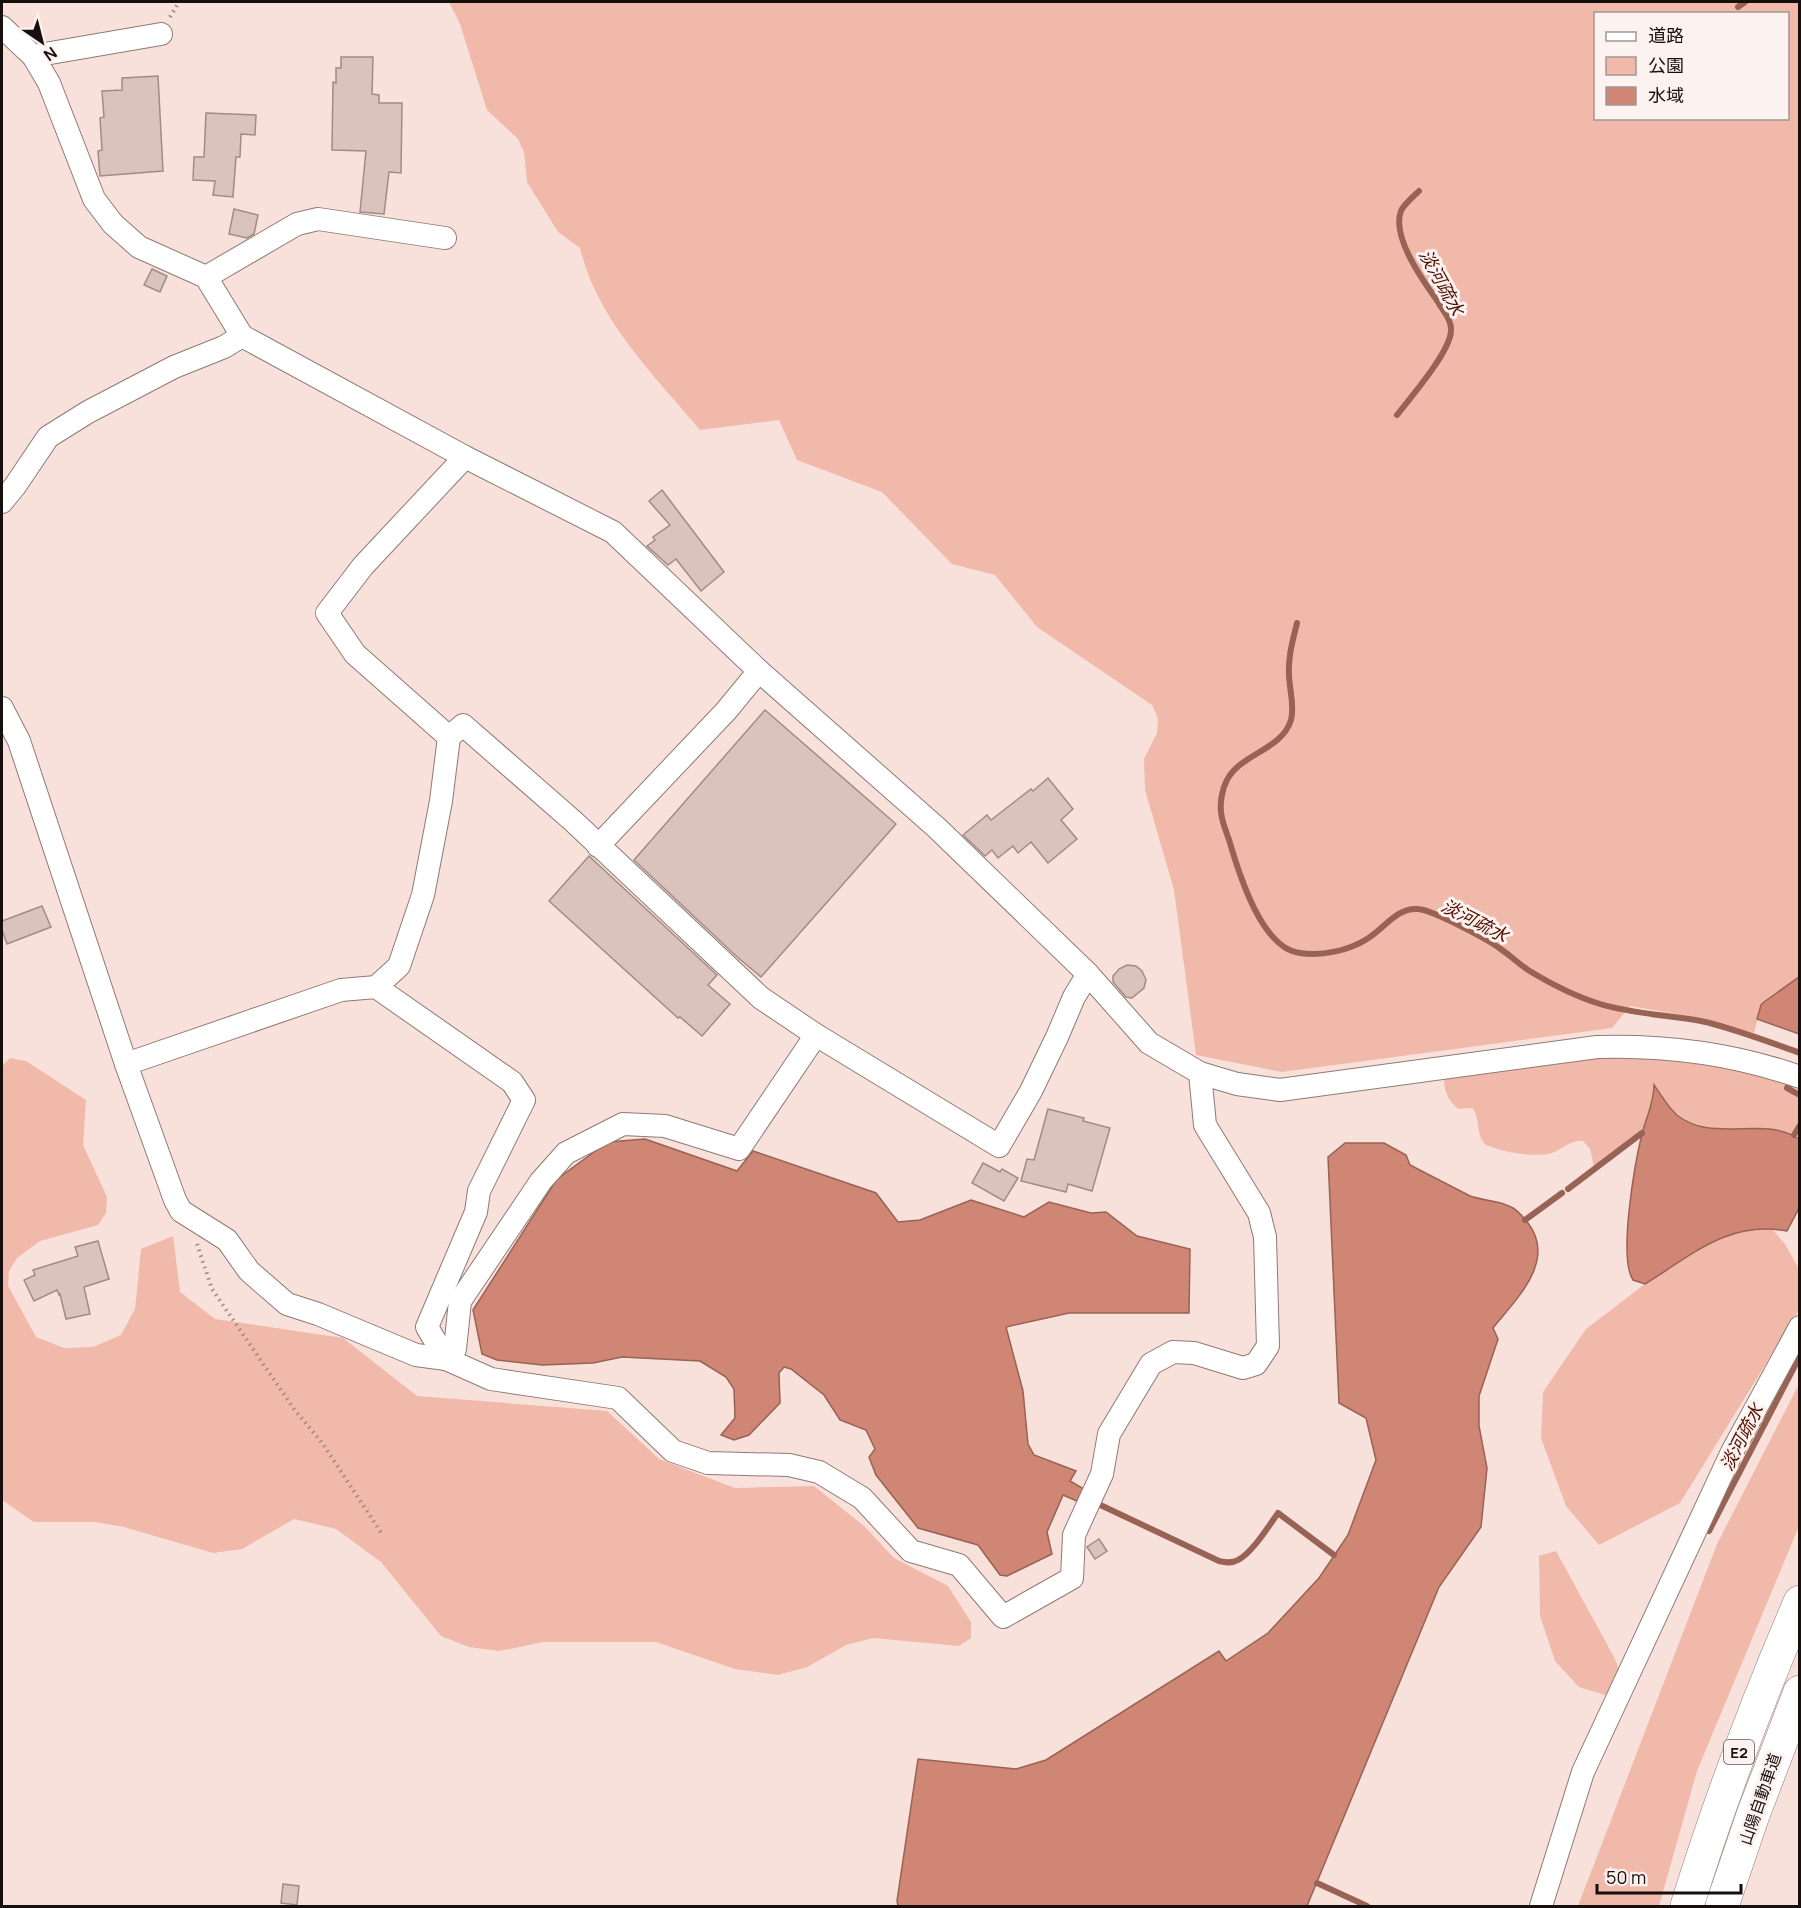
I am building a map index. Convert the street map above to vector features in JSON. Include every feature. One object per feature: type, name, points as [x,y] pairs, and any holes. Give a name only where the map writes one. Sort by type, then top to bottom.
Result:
[{"type":"highway","name":"E2","points":[[1687,1906],[1741,1746],[1800,1602]]},
{"type":"highway","name":"山陽自動車道","points":[[1722,1906],[1765,1782],[1800,1692]]},
{"type":"street","points":[[2,27],[33,56],[49,83],[94,199],[112,224],[139,247],[206,277],[242,336],[465,457],[613,532],[759,671],[937,828],[1088,974],[1149,1042],[1200,1073],[1237,1084],[1280,1090],[1622,1046],[1698,1052],[1800,1077]]},
{"type":"street","points":[[33,56],[161,33]]},
{"type":"street","points":[[206,277],[297,224],[318,219],[445,238]]},
{"type":"street","points":[[2,502],[48,437],[88,412],[174,367],[224,347],[242,336]]},
{"type":"street","points":[[449,737],[355,654],[327,613],[363,566],[465,457]]},
{"type":"street","points":[[598,846],[726,711],[759,671]]},
{"type":"street","points":[[2,713],[19,741],[126,1064],[181,1211],[227,1240],[249,1271],[287,1304],[318,1314],[416,1355],[446,1359],[491,1379],[618,1398],[673,1451],[708,1463],[789,1465],[819,1472],[862,1498],[911,1551],[959,1565],[1003,1617],[1072,1578],[1074,1535],[1102,1474],[1108,1434],[1151,1364],[1173,1352],[1194,1353],[1243,1368],[1256,1364],[1268,1346],[1265,1237],[1259,1213],[1205,1125],[1200,1073]]},
{"type":"street","points":[[126,1064],[341,990],[376,987],[399,966],[423,895],[441,801],[449,737],[464,725],[573,821],[762,998],[816,1035],[999,1146],[1031,1091],[1074,997],[1088,974]]},
{"type":"street","points":[[376,987],[512,1082],[524,1100],[479,1191],[476,1212],[426,1327],[446,1359]]},
{"type":"street","points":[[446,1359],[455,1349],[460,1301],[541,1180],[566,1153],[623,1124],[665,1125],[739,1149],[816,1035]]},
{"type":"street","points":[[1541,1906],[1582,1772],[1732,1452],[1771,1376],[1800,1327]]},
{"type":"path","points":[[181,1211],[192,1228],[212,1289],[294,1409],[323,1444],[382,1534]]},
{"type":"green space","points":[[449,2],[1799,2],[1799,977],[1761,1005],[1754,1033],[1706,1019],[1630,1006],[1612,1028],[1282,1072],[1196,1055],[1174,890],[1145,790],[1144,759],[1157,733],[1158,718],[1152,705],[1037,627],[995,575],[952,564],[882,492],[797,460],[779,420],[700,430],[646,367],[613,323],[588,274],[580,248],[558,232],[527,182],[524,152],[518,139],[487,110],[460,24]]},
{"type":"green space","points":[[1593,1057],[1694,1059],[1787,1082],[1785,1088],[1799,1098],[1799,1120],[1792,1135],[1774,1129],[1720,1129],[1690,1123],[1675,1112],[1654,1086],[1652,1105],[1642,1130],[1594,1166],[1590,1149],[1583,1141],[1571,1143],[1552,1153],[1537,1155],[1510,1152],[1486,1145],[1480,1136],[1475,1112],[1472,1108],[1458,1109],[1449,1099],[1445,1087],[1444,1078]]},
{"type":"green space","points":[[10,1058],[26,1061],[86,1100],[83,1145],[107,1197],[106,1213],[98,1225],[40,1241],[17,1258],[9,1271],[8,1286],[36,1337],[64,1348],[93,1347],[121,1335],[135,1309],[141,1249],[173,1236],[180,1292],[215,1319],[343,1338],[417,1396],[607,1411],[659,1459],[735,1488],[814,1486],[864,1526],[894,1558],[948,1586],[971,1622],[971,1638],[959,1646],[873,1638],[846,1645],[807,1667],[778,1675],[735,1669],[656,1642],[544,1642],[499,1651],[469,1647],[441,1636],[381,1562],[336,1529],[294,1519],[242,1549],[213,1553],[124,1527],[95,1522],[34,1522],[2,1500],[2,1066]]},
{"type":"green space","points":[[1754,1229],[1772,1229],[1785,1244],[1799,1269],[1799,1310],[1680,1503],[1599,1545],[1566,1506],[1541,1438],[1543,1392],[1586,1329],[1645,1284],[1702,1246],[1724,1236]]},
{"type":"green space","points":[[1799,1384],[1799,1526],[1697,1771],[1659,1906],[1578,1906],[1717,1544]]},
{"type":"green space","points":[[1556,1551],[1620,1672],[1617,1687],[1605,1695],[1579,1687],[1555,1661],[1540,1616],[1539,1556]]},
{"type":"water","points":[[1799,977],[1799,1034],[1757,1019],[1764,1002]]},
{"type":"water","points":[[1654,1085],[1674,1112],[1691,1123],[1706,1128],[1770,1129],[1785,1132],[1799,1139],[1799,1208],[1787,1231],[1766,1229],[1728,1236],[1695,1252],[1645,1284],[1633,1280],[1629,1269],[1627,1232],[1636,1166],[1642,1134],[1653,1098]]},
{"type":"water","points":[[645,1139],[737,1171],[753,1151],[876,1193],[898,1222],[920,1220],[971,1200],[1024,1217],[1049,1202],[1091,1213],[1106,1212],[1137,1236],[1190,1249],[1189,1313],[1069,1313],[1006,1327],[1023,1391],[1028,1444],[1034,1455],[1076,1471],[1070,1481],[1084,1489],[1079,1502],[1063,1495],[1047,1532],[1052,1554],[1007,1576],[1000,1575],[978,1545],[918,1528],[876,1475],[869,1457],[875,1449],[866,1430],[840,1420],[824,1395],[791,1369],[784,1367],[779,1373],[780,1403],[749,1435],[734,1440],[721,1435],[735,1418],[734,1389],[726,1377],[700,1361],[622,1357],[593,1363],[542,1365],[497,1360],[482,1354],[473,1310],[557,1179],[608,1142]]},
{"type":"water","points":[[1345,1143],[1384,1143],[1406,1155],[1410,1165],[1470,1196],[1514,1208],[1528,1223],[1536,1237],[1538,1251],[1536,1265],[1530,1279],[1493,1328],[1498,1339],[1479,1396],[1479,1426],[1487,1468],[1481,1527],[1439,1587],[1307,1906],[898,1906],[918,1759],[1016,1769],[1046,1760],[1219,1651],[1226,1661],[1268,1633],[1319,1578],[1348,1535],[1376,1460],[1366,1418],[1339,1403],[1328,1157]]},
{"type":"building","points":[[341,57],[373,57],[372,94],[379,95],[379,103],[402,103],[401,173],[389,172],[384,214],[360,212],[366,151],[332,150],[333,82],[336,83],[336,68],[341,68]]},
{"type":"building","points":[[158,76],[163,171],[100,176],[98,151],[102,150],[100,118],[104,117],[102,91],[122,90],[122,78]]},
{"type":"building","points":[[206,113],[256,115],[255,135],[241,134],[240,157],[236,157],[233,197],[213,195],[215,181],[193,180],[194,157],[204,157]]},
{"type":"building","points":[[234,209],[258,215],[254,234],[247,238],[229,234]]},
{"type":"building","points":[[152,269],[167,276],[160,292],[144,285]]},
{"type":"building","points":[[662,490],[724,572],[701,591],[676,559],[668,565],[647,546],[655,540],[653,537],[670,525],[649,501]]},
{"type":"building","points":[[765,710],[896,824],[761,977],[634,860]]},
{"type":"building","points":[[1048,778],[1073,809],[1061,820],[1077,839],[1048,863],[1031,842],[1018,853],[1013,846],[998,858],[992,850],[985,856],[963,835],[987,815],[991,820]]},
{"type":"building","points":[[589,856],[717,975],[708,985],[730,1004],[702,1036],[680,1017],[678,1018],[549,901]]},
{"type":"building","points":[[42,906],[51,927],[7,944],[2,930],[2,921]]},
{"type":"building","points":[[1127,965],[1136,966],[1142,971],[1146,980],[1144,988],[1132,998],[1126,997],[1113,982],[1113,976]]},
{"type":"building","points":[[1048,1109],[1084,1118],[1083,1121],[1110,1128],[1092,1191],[1068,1184],[1066,1192],[1021,1181],[1027,1159],[1034,1160]]},
{"type":"building","points":[[983,1163],[1000,1172],[1002,1169],[1018,1178],[1004,1201],[972,1183]]},
{"type":"building","points":[[98,1241],[109,1279],[84,1287],[90,1314],[66,1319],[57,1290],[34,1301],[24,1280],[35,1275],[33,1270],[78,1256],[75,1247]]},
{"type":"building","points":[[1099,1539],[1107,1551],[1095,1559],[1087,1547]]},
{"type":"building","points":[[283,1884],[299,1886],[297,1905],[281,1903]]},
{"type":"waterway","name":"淡河疏水","points":[[1738,7],[1745,2]]},
{"type":"waterway","name":"淡河疏水","points":[[1397,415],[1437,362],[1449,340],[1451,331],[1449,319],[1410,259],[1401,233],[1399,222],[1401,211],[1419,191]]},
{"type":"waterway","name":"淡河疏水","points":[[1297,623],[1289,661],[1291,720],[1279,738],[1233,771],[1224,787],[1221,804],[1223,824],[1239,873],[1254,908],[1274,938],[1286,948],[1300,953],[1335,952],[1367,939],[1404,911],[1418,909],[1436,914],[1474,933],[1495,945],[1525,968],[1590,1001],[1625,1010],[1701,1021],[1800,1053]]},
{"type":"waterway","points":[[1789,1085],[1787,1088],[1800,1095]]},
{"type":"waterway","points":[[1794,1135],[1800,1125]]},
{"type":"waterway","points":[[1568,1189],[1642,1133]]},
{"type":"waterway","points":[[1525,1220],[1562,1193]]},
{"type":"waterway","name":"淡河疏水","points":[[1709,1531],[1800,1356]]},
{"type":"waterway","points":[[1094,1502],[1219,1561],[1233,1562],[1243,1557],[1260,1539],[1278,1513],[1334,1555]]},
{"type":"waterway","points":[[1317,1883],[1367,1906]]}]
